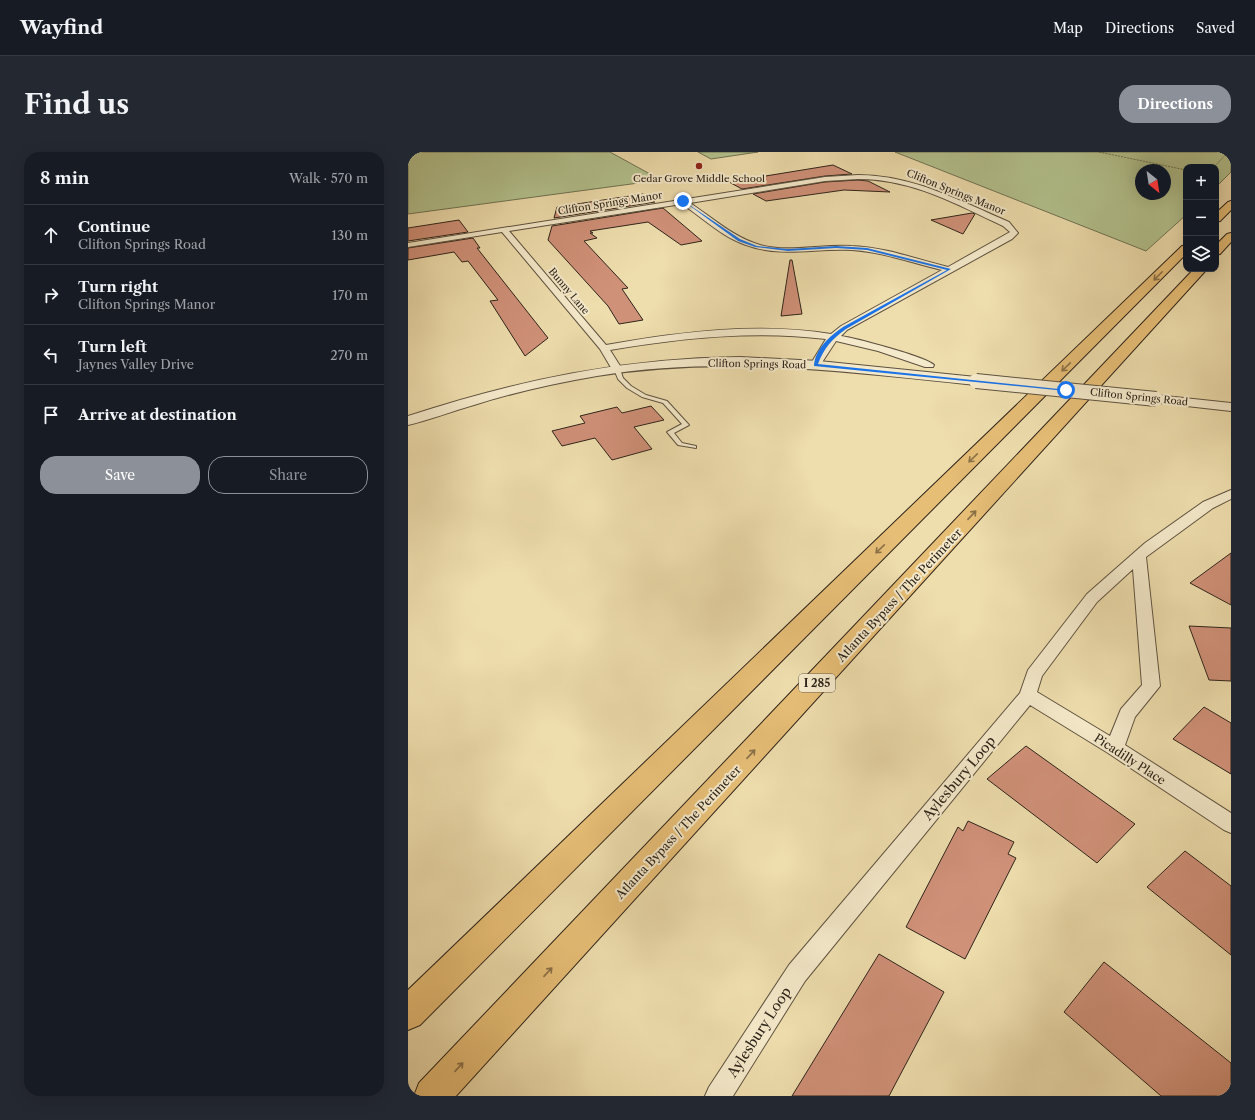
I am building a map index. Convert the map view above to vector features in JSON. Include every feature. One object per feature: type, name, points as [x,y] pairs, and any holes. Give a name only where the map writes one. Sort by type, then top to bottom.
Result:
[{"type":"highway","points":[[1219,216],[1231,204]]},
{"type":"highway","points":[[1219,249],[1231,236]]},
{"type":"highway","points":[[408,1013],[1183,251]]},
{"type":"highway","name":"Atlanta Bypass / The Perimeter","points":[[432,1096],[1198,272]]},
{"type":"street","name":"Clifton Springs Manor","points":[[408,245],[825,179],[873,177],[890,178],[914,184],[1012,228],[1014,233],[1010,237],[844,328],[832,337],[821,350],[815,365]]},
{"type":"street","points":[[683,201],[739,240],[756,246],[788,250],[836,247],[867,249],[950,270]]},
{"type":"street","name":"Bunny Lane","points":[[503,229],[604,348],[617,368]]},
{"type":"street","points":[[604,348],[651,339],[710,333],[754,332],[832,337],[867,345],[929,365]]},
{"type":"street","name":"Clifton Springs Road","points":[[408,420],[490,395],[552,380],[617,368],[712,362],[815,365],[1231,407]]},
{"type":"street","name":"Aylesbury Loop","points":[[718,1096],[797,973],[1028,695],[1034,674],[1092,598],[1150,546],[1208,505],[1231,494]]},
{"type":"street","points":[[1115,748],[1127,714],[1151,686],[1139,555]]},
{"type":"street","name":"Picadilly Place","points":[[1028,695],[1115,748],[1231,824]]},
{"type":"lane","points":[[617,368],[621,379],[629,387],[644,396],[665,402],[686,424],[670,432],[680,444],[694,447]]},
{"type":"path","points":[[1099,152],[1183,169]]},
{"type":"path","points":[[1217,164],[1228,152]]},
{"type":"green space","points":[[408,152],[610,152],[661,180],[408,214]]},
{"type":"green space","points":[[698,152],[758,152],[711,159]]},
{"type":"green space","points":[[895,152],[1231,152],[1231,172],[1219,184],[1219,164],[1183,164],[1183,218],[1146,251]]},
{"type":"building","points":[[833,165],[852,174],[825,176],[742,189],[729,182]]},
{"type":"building","points":[[858,180],[868,181],[890,192],[844,190],[766,201],[753,194],[825,182]]},
{"type":"building","points":[[643,194],[655,202],[554,218],[557,207]]},
{"type":"building","points":[[663,208],[702,241],[681,245],[648,222],[590,231],[593,233],[590,233],[597,238],[584,241],[628,288],[622,289],[643,320],[619,324],[608,306],[548,240],[552,226]]},
{"type":"building","points":[[972,213],[975,214],[963,234],[931,220]]},
{"type":"building","points":[[459,220],[468,232],[408,241],[408,228]]},
{"type":"building","points":[[473,238],[480,248],[477,248],[548,338],[525,356],[490,301],[498,300],[468,261],[462,262],[454,252],[408,260],[408,248]]},
{"type":"building","points":[[790,260],[792,260],[802,314],[781,316]]},
{"type":"building","points":[[651,406],[664,420],[634,427],[652,449],[612,460],[595,438],[562,446],[552,431],[585,423],[580,416],[617,407],[622,413]]},
{"type":"building","points":[[1231,553],[1231,605],[1190,583]]},
{"type":"building","points":[[1189,626],[1231,628],[1231,681],[1209,680]]},
{"type":"building","points":[[1204,707],[1231,723],[1231,774],[1173,739]]},
{"type":"building","points":[[1026,746],[1135,824],[1097,863],[987,779]]},
{"type":"building","points":[[968,821],[1014,842],[1008,854],[1016,858],[965,959],[906,927],[958,827],[963,831]]},
{"type":"building","points":[[1185,851],[1231,886],[1231,955],[1147,887]]},
{"type":"building","points":[[879,954],[944,992],[889,1096],[792,1096]]},
{"type":"building","points":[[1104,962],[1231,1063],[1231,1096],[1161,1096],[1064,1012]]},
{"type":"place","name":"Cedar Grove Middle School","points":[[699,166]]},
{"type":"route","points":[[683,201],[747,244],[768,249],[788,250],[836,247],[867,249],[950,270],[844,328],[832,337],[821,350],[815,365],[1066,390]]}]
